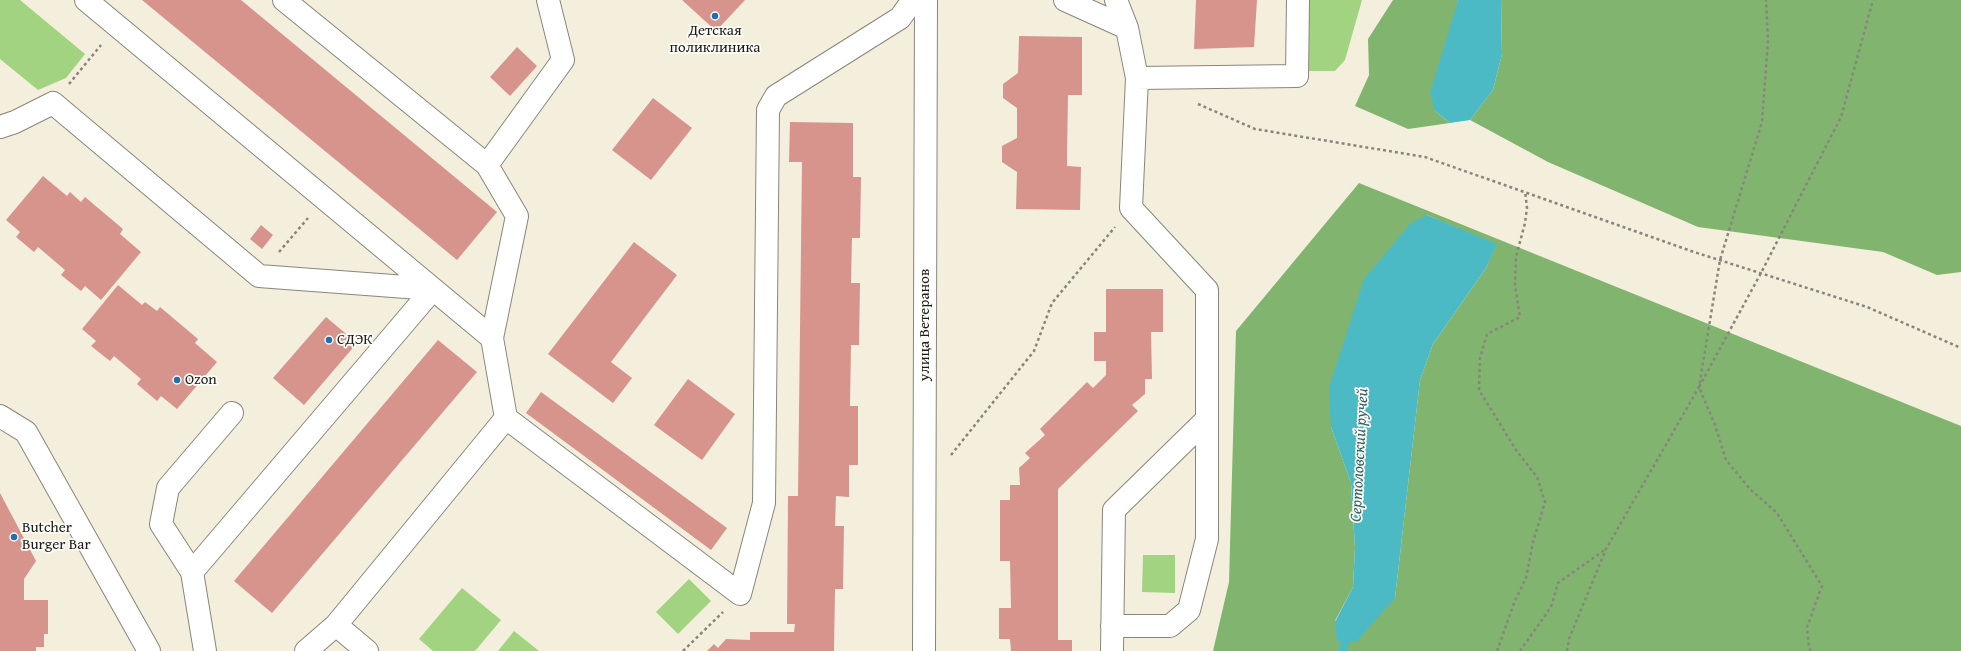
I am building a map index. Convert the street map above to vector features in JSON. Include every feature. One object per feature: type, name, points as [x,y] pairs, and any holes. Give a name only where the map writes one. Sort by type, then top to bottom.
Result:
[{"type":"street","points":[[86,0],[492,338]]},
{"type":"street","points":[[284,0],[487,165],[517,216],[492,338],[506,418],[740,594],[764,503],[768,110],[776,96],[900,18],[913,0]]},
{"type":"street","points":[[487,165],[563,60],[548,0]]},
{"type":"street","name":"улица Ветеранов","points":[[924,651],[926,0]]},
{"type":"street","points":[[1064,0],[1127,28]]},
{"type":"street","points":[[1112,626],[1170,626],[1189,610],[1207,539],[1207,290],[1131,208],[1137,78],[1127,28],[1116,0]]},
{"type":"street","points":[[1137,78],[1297,76],[1298,0]]},
{"type":"street","points":[[0,127],[15,122],[53,103],[260,276],[433,289]]},
{"type":"street","points":[[192,572],[433,289]]},
{"type":"street","points":[[205,651],[192,572],[161,524],[168,488],[232,413]]},
{"type":"street","points":[[0,416],[26,432],[149,651]]},
{"type":"street","points":[[306,651],[336,625],[506,418]]},
{"type":"street","points":[[1112,651],[1114,510],[1207,419]]},
{"type":"street","points":[[336,625],[368,651]]},
{"type":"path","points":[[1766,0],[1768,41],[1762,122],[1720,260],[1699,387],[1715,425],[1726,460],[1750,489],[1777,513],[1822,586],[1807,627],[1808,648],[1811,651]]},
{"type":"path","points":[[1567,651],[1568,639],[1606,549],[1699,387],[1761,273],[1841,116],[1873,0]]},
{"type":"path","points":[[53,103],[117,26]]},
{"type":"path","points":[[1192,102],[1255,129],[1425,157],[1720,260],[1867,307],[1961,348]]},
{"type":"path","points":[[1497,651],[1514,603],[1526,578],[1533,542],[1545,502],[1537,478],[1516,450],[1479,390],[1480,358],[1487,334],[1520,317],[1515,278],[1516,257],[1525,223],[1525,192]]},
{"type":"path","points":[[260,276],[324,199]]},
{"type":"path","points":[[924,464],[950,456],[1034,350],[1052,302],[1131,208]]},
{"type":"path","points":[[1520,651],[1551,607],[1558,583],[1606,549]]},
{"type":"path","points":[[683,651],[740,594]]},
{"type":"green space","points":[[0,0],[20,0],[85,54],[66,78],[38,90],[0,59]]},
{"type":"green space","points":[[1306,0],[1362,0],[1345,60],[1335,71],[1304,71]]},
{"type":"green space","points":[[1393,0],[1458,0],[1435,111],[1450,123],[1408,129],[1355,106],[1369,75],[1368,39]]},
{"type":"green space","points":[[1501,0],[1961,0],[1961,272],[1937,275],[1883,252],[1698,227],[1548,162],[1470,120],[1493,90],[1502,54]]},
{"type":"green space","points":[[1359,183],[1961,426],[1961,651],[1213,651],[1229,582],[1236,331]],"holes":[[[1427,215],[1496,245],[1486,268],[1433,344],[1420,380],[1395,598],[1335,621],[1353,587],[1355,548],[1351,483],[1331,427]]]},
{"type":"green space","points":[[1143,555],[1175,555],[1175,593],[1142,592]]},
{"type":"green space","points":[[689,579],[711,601],[678,634],[656,612]]},
{"type":"green space","points":[[462,588],[501,620],[475,651],[433,651],[419,639]]},
{"type":"green space","points":[[514,631],[539,651],[498,651]]},
{"type":"water","points":[[1458,0],[1501,0],[1502,54],[1493,90],[1470,120],[1450,123],[1435,111],[1430,93]]},
{"type":"water","points":[[1427,215],[1497,244],[1486,268],[1433,344],[1420,380],[1395,598],[1357,641],[1337,641],[1335,622],[1353,587],[1355,548],[1351,483],[1331,427],[1329,388],[1364,279],[1411,223]]},
{"type":"building","points":[[142,0],[241,0],[497,212],[457,260]]},
{"type":"building","name":"Детская поликлиника","points":[[682,0],[745,0],[716,31]]},
{"type":"building","points":[[1196,0],[1257,0],[1254,47],[1194,49]]},
{"type":"building","points":[[1019,36],[1082,37],[1082,95],[1068,95],[1067,156],[1067,166],[1081,167],[1080,210],[1016,209],[1017,172],[1002,162],[1002,146],[1017,138],[1017,108],[1003,98],[1003,84],[1018,73]]},
{"type":"building","points":[[517,47],[537,66],[510,96],[490,77]]},
{"type":"building","points":[[653,98],[692,128],[651,180],[612,150]]},
{"type":"building","points":[[790,122],[853,123],[853,177],[861,177],[860,238],[852,238],[851,283],[860,283],[859,345],[851,345],[850,406],[858,406],[858,465],[849,465],[849,497],[836,496],[835,526],[844,526],[843,589],[835,589],[834,651],[707,651],[714,644],[718,648],[726,639],[750,640],[750,632],[794,632],[795,624],[787,624],[788,496],[798,496],[802,162],[789,162]]},
{"type":"building","points":[[43,176],[67,196],[70,192],[81,202],[85,197],[123,229],[120,234],[141,252],[101,300],[85,286],[81,291],[61,275],[65,270],[38,247],[34,252],[16,237],[20,232],[6,220]]},
{"type":"building","points":[[261,225],[273,235],[262,249],[250,239]]},
{"type":"building","points":[[634,242],[677,275],[611,362],[632,378],[613,403],[548,354]]},
{"type":"building","points":[[118,285],[142,305],[145,302],[157,311],[160,307],[198,339],[195,343],[217,362],[177,409],[161,396],[157,401],[137,384],[141,379],[114,356],[110,361],[91,346],[96,341],[82,329]]},
{"type":"building","points":[[1106,289],[1163,289],[1163,332],[1151,332],[1152,379],[1145,379],[1145,394],[1132,405],[1138,411],[1058,489],[1058,640],[1072,640],[1072,651],[1011,651],[1010,639],[999,639],[999,608],[1011,608],[1010,561],[1000,561],[1000,500],[1010,500],[1010,485],[1020,485],[1019,468],[1030,458],[1025,453],[1045,435],[1040,429],[1087,382],[1093,388],[1106,375],[1106,361],[1094,361],[1094,332],[1106,332]]},
{"type":"building","points":[[326,317],[357,343],[304,405],[273,378]]},
{"type":"building","points":[[438,340],[477,372],[272,613],[234,581]]},
{"type":"building","points":[[688,379],[735,414],[702,460],[654,425]]},
{"type":"building","points":[[541,392],[727,528],[711,550],[526,413]]},
{"type":"building","points":[[0,493],[36,561],[24,579],[24,600],[48,600],[48,634],[44,634],[44,647],[36,647],[36,651],[0,651]]},
{"type":"waterway","name":"Сертоловский ручей","points":[[1342,651],[1349,631]]},
{"type":"place","name":"Детская поликлиника","points":[[715,16]]},
{"type":"place","name":"СДЭК","points":[[329,340]]},
{"type":"place","name":"Ozon","points":[[177,380]]},
{"type":"place","name":"Butcher Burger Bar","points":[[14,537]]}]
